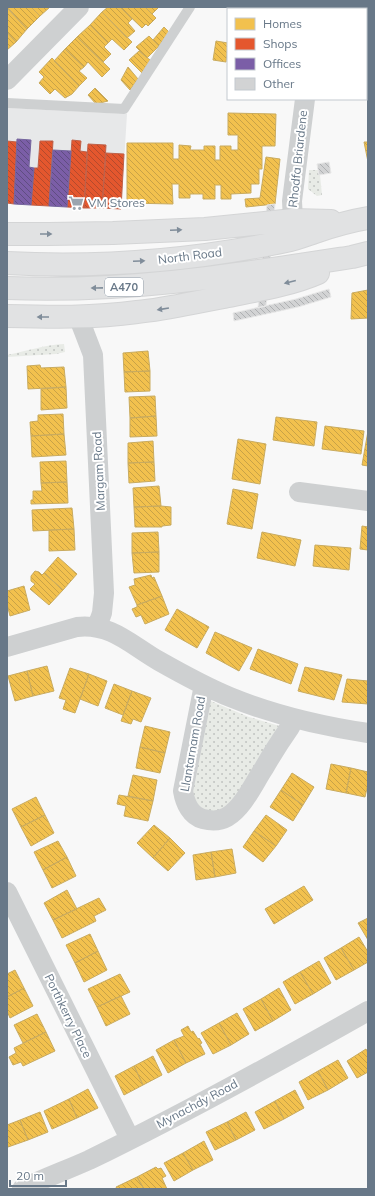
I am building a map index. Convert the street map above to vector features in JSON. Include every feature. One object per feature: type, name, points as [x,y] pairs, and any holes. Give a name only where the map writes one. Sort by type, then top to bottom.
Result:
[{"type":"main road","name":"North Road","points":[[7,263],[65,265],[134,262],[175,258],[230,251],[288,241],[346,222],[368,218]]},
{"type":"main road","points":[[7,234],[67,234],[205,229],[292,220],[346,222]]},
{"type":"main road","points":[[7,316],[78,316],[137,312],[245,293],[306,278],[360,255]]},
{"type":"main road","name":"North Road","points":[[7,288],[112,288],[186,282],[234,276],[360,255]]},
{"type":"street","points":[[7,80],[79,7]]},
{"type":"street","name":"Rhodfa Briardene","points":[[292,220],[292,201],[305,100]]},
{"type":"street","name":"Margam Road","points":[[78,316],[93,355],[104,593],[102,613],[97,627]]},
{"type":"street","points":[[299,492],[368,501]]},
{"type":"street","name":"Llantarnam Road","points":[[7,647],[77,627],[97,627],[109,630],[122,637],[156,659],[204,685],[259,708],[330,727],[368,733]]},
{"type":"street","name":"Llantarnam Road","points":[[204,685],[183,791],[189,808],[194,814],[202,819],[220,820],[236,810],[290,727],[294,718]]},
{"type":"street","name":"Porthkerry Place","points":[[7,892],[130,1139]]},
{"type":"street","name":"Mynachdy Road","points":[[22,1189],[67,1170],[130,1139],[262,1070],[368,1011]]},
{"type":"lane","points":[[7,103],[124,109],[190,7]]},
{"type":"shaded area","points":[[7,108],[127,114],[121,209],[7,203]]},
{"type":"shaded area","points":[[309,170],[318,170],[322,195],[317,196],[308,189]]},
{"type":"shaded area","points":[[64,344],[65,352],[56,354],[7,357],[7,355],[36,348]]},
{"type":"shaded area","points":[[206,699],[249,717],[283,727],[244,793],[221,812],[201,810],[191,794]]},
{"type":"building: Homes","points":[[7,7],[31,7],[40,16],[27,29]]},
{"type":"building: Homes","points":[[31,7],[50,7],[40,16]]},
{"type":"building: Homes","points":[[108,7],[120,7],[132,19],[128,23],[135,31],[127,38],[102,12]]},
{"type":"building: Homes","points":[[120,7],[145,7],[156,18],[148,26],[146,24],[142,28]]},
{"type":"building: Homes","points":[[145,7],[159,7],[152,14]]},
{"type":"building: Homes","points":[[233,7],[258,7],[258,8]]},
{"type":"building: Homes","points":[[275,7],[331,7],[330,8]]},
{"type":"building: Homes","points":[[368,7],[368,50],[367,8],[364,8]]},
{"type":"building: Homes","points":[[7,8],[27,29],[16,42],[7,32]]},
{"type":"building: Homes","points":[[102,12],[132,42],[124,50],[112,39],[108,43],[90,25]]},
{"type":"building: Homes","points":[[90,25],[108,43],[104,47],[111,54],[103,62],[77,37]]},
{"type":"building: Homes","points":[[164,27],[169,32],[159,46],[153,40]]},
{"type":"building: Homes","points":[[7,32],[16,42],[7,50]]},
{"type":"building: Homes","points":[[149,36],[159,46],[147,58],[136,47]]},
{"type":"building: Homes","points":[[77,37],[110,69],[102,77],[88,62],[84,67],[65,49]]},
{"type":"building: Homes","points":[[216,41],[227,43],[226,62],[213,60]]},
{"type":"building: Homes","points":[[65,49],[84,67],[79,71],[87,78],[79,86],[54,61]]},
{"type":"building: Homes","points":[[139,51],[150,60],[142,73],[129,60]]},
{"type":"building: Homes","points":[[52,58],[79,86],[72,94],[65,98],[55,89],[50,94],[39,83],[44,77],[39,72]]},
{"type":"building: Homes","points":[[128,67],[138,79],[130,90],[121,80]]},
{"type":"building: Homes","points":[[368,75],[367,98],[367,76]]},
{"type":"building: Homes","points":[[95,88],[108,101],[96,104],[88,95]]},
{"type":"building: Homes","points":[[228,113],[276,114],[275,146],[262,146],[262,169],[259,169],[259,184],[251,184],[251,193],[231,194],[231,199],[221,199],[221,185],[215,185],[215,199],[203,199],[203,194],[190,194],[190,198],[179,198],[179,184],[172,184],[173,204],[127,203],[127,143],[173,143],[173,159],[179,159],[179,145],[191,146],[190,150],[204,150],[204,146],[215,146],[215,160],[220,160],[220,146],[231,146],[231,150],[238,150],[238,135],[228,135]]},
{"type":"building: Homes","points":[[364,142],[368,142],[368,162]]},
{"type":"building: Homes","points":[[266,157],[280,159],[275,204],[246,207],[245,199],[260,198]]},
{"type":"building: Homes","points":[[368,290],[368,318],[351,319],[352,293]]},
{"type":"building: Homes","points":[[148,351],[150,371],[124,372],[123,353]]},
{"type":"building: Homes","points":[[40,365],[41,368],[64,367],[66,387],[28,389],[27,366]]},
{"type":"building: Homes","points":[[150,371],[150,391],[125,392],[124,372]]},
{"type":"building: Homes","points":[[66,387],[67,408],[41,410],[41,389]]},
{"type":"building: Homes","points":[[155,396],[156,416],[130,418],[129,397]]},
{"type":"building: Homes","points":[[63,414],[64,434],[31,436],[30,422],[38,421],[38,415]]},
{"type":"building: Homes","points":[[156,416],[157,436],[130,437],[130,418]]},
{"type":"building: Homes","points":[[276,417],[317,422],[314,446],[273,440]]},
{"type":"building: Homes","points":[[325,426],[364,431],[361,454],[322,449]]},
{"type":"building: Homes","points":[[368,431],[368,466],[362,465]]},
{"type":"building: Homes","points":[[64,434],[66,455],[32,457],[31,436]]},
{"type":"building: Homes","points":[[238,439],[266,444],[260,484],[232,479]]},
{"type":"building: Homes","points":[[153,441],[154,462],[128,463],[128,443]]},
{"type":"building: Homes","points":[[66,461],[67,482],[41,483],[40,462]]},
{"type":"building: Homes","points":[[154,462],[155,481],[129,483],[128,463]]},
{"type":"building: Homes","points":[[67,482],[68,503],[31,504],[31,500],[33,500],[33,491],[42,491],[41,483]]},
{"type":"building: Homes","points":[[159,486],[161,506],[134,507],[133,488]]},
{"type":"building: Homes","points":[[233,489],[258,494],[252,529],[227,524]]},
{"type":"building: Homes","points":[[134,507],[171,507],[171,525],[162,527],[135,527]]},
{"type":"building: Homes","points":[[72,508],[74,529],[33,531],[32,510]]},
{"type":"building: Homes","points":[[362,526],[368,527],[368,550],[360,549]]},
{"type":"building: Homes","points":[[74,529],[75,550],[49,551],[49,530]]},
{"type":"building: Homes","points":[[158,532],[159,552],[132,553],[132,533]]},
{"type":"building: Homes","points":[[262,532],[301,540],[295,566],[257,558]]},
{"type":"building: Homes","points":[[315,545],[351,548],[349,570],[313,566]]},
{"type":"building: Homes","points":[[159,552],[159,572],[134,573],[132,553]]},
{"type":"building: Homes","points":[[58,557],[77,574],[63,590],[44,573]]},
{"type":"building: Homes","points":[[35,571],[42,575],[44,573],[63,590],[49,605],[30,589],[35,584],[31,581],[31,576]]},
{"type":"building: Homes","points":[[151,575],[152,578],[154,577],[162,596],[137,605],[129,587],[135,585],[134,579]]},
{"type":"building: Homes","points":[[24,586],[30,610],[10,616],[7,604],[7,591]]},
{"type":"building: Homes","points":[[162,596],[169,614],[145,624],[141,615],[136,617],[132,609],[137,607],[137,605]]},
{"type":"building: Homes","points":[[177,609],[209,627],[197,648],[165,630]]},
{"type":"building: Homes","points":[[215,632],[252,648],[239,671],[206,653]]},
{"type":"building: Homes","points":[[258,649],[298,664],[291,684],[250,669]]},
{"type":"building: Homes","points":[[47,666],[54,691],[33,696],[27,671]]},
{"type":"building: Homes","points":[[305,667],[342,675],[334,700],[298,691]]},
{"type":"building: Homes","points":[[70,668],[89,674],[75,713],[63,709],[66,700],[59,698]]},
{"type":"building: Homes","points":[[27,671],[33,696],[15,701],[8,676]]},
{"type":"building: Homes","points":[[89,674],[107,681],[98,706],[80,699]]},
{"type":"building: Homes","points":[[347,679],[368,681],[368,704],[342,702]]},
{"type":"building: Homes","points":[[114,684],[132,691],[123,715],[105,708]]},
{"type":"building: Homes","points":[[132,691],[151,698],[141,722],[133,719],[131,724],[121,721]]},
{"type":"building: Homes","points":[[145,726],[170,732],[165,753],[140,747]]},
{"type":"building: Homes","points":[[140,747],[165,753],[160,773],[136,768]]},
{"type":"building: Homes","points":[[331,764],[351,768],[346,793],[326,789]]},
{"type":"building: Homes","points":[[351,768],[368,772],[368,784],[365,797],[346,793]]},
{"type":"building: Homes","points":[[292,773],[314,787],[303,805],[281,790]]},
{"type":"building: Homes","points":[[133,775],[157,780],[153,801],[128,796]]},
{"type":"building: Homes","points":[[281,790],[303,805],[293,821],[270,807]]},
{"type":"building: Homes","points":[[119,795],[153,801],[148,821],[124,816],[126,806],[117,804]]},
{"type":"building: Homes","points":[[36,797],[45,815],[21,827],[12,809]]},
{"type":"building: Homes","points":[[45,815],[54,833],[31,846],[21,827]]},
{"type":"building: Homes","points":[[266,815],[287,830],[276,846],[254,831]]},
{"type":"building: Homes","points":[[154,825],[170,838],[153,858],[137,843]]},
{"type":"building: Homes","points":[[254,831],[276,846],[263,862],[243,847]]},
{"type":"building: Homes","points":[[170,838],[185,853],[168,871],[153,858]]},
{"type":"building: Homes","points":[[58,841],[67,857],[43,870],[34,852]]},
{"type":"building: Homes","points":[[232,849],[236,873],[215,877],[211,852]]},
{"type":"building: Homes","points":[[211,852],[215,877],[196,880],[193,855]]},
{"type":"building: Homes","points":[[67,857],[76,876],[52,888],[43,870]]},
{"type":"building: Homes","points":[[304,886],[313,900],[274,924],[265,909]]},
{"type":"building: Homes","points":[[67,890],[77,909],[53,920],[44,903]]},
{"type":"building: Homes","points":[[99,898],[106,910],[94,916],[96,921],[62,938],[53,920]]},
{"type":"building: Homes","points":[[368,918],[368,940],[358,923]]},
{"type":"building: Homes","points":[[90,934],[98,951],[75,963],[66,945]]},
{"type":"building: Homes","points":[[359,937],[368,952],[368,962],[354,970],[341,948]]},
{"type":"building: Homes","points":[[341,948],[354,970],[336,980],[324,958]]},
{"type":"building: Homes","points":[[98,951],[107,970],[84,982],[75,963]]},
{"type":"building: Homes","points":[[319,961],[331,983],[313,994],[300,972]]},
{"type":"building: Homes","points":[[15,970],[24,988],[7,997],[7,974]]},
{"type":"building: Homes","points":[[300,972],[313,994],[295,1004],[283,982]]},
{"type":"building: Homes","points":[[120,974],[130,992],[97,1007],[88,989]]},
{"type":"building: Homes","points":[[24,988],[33,1006],[10,1018],[7,1011],[7,997]]},
{"type":"building: Homes","points":[[279,988],[291,1010],[273,1021],[261,999]]},
{"type":"building: Homes","points":[[121,996],[130,1014],[106,1026],[97,1007]]},
{"type":"building: Homes","points":[[261,999],[273,1021],[255,1031],[243,1009]]},
{"type":"building: Homes","points":[[237,1013],[249,1034],[231,1045],[219,1023]]},
{"type":"building: Homes","points":[[37,1014],[46,1032],[23,1043],[14,1025]]},
{"type":"building: Homes","points":[[219,1023],[231,1045],[213,1054],[201,1033]]},
{"type":"building: Homes","points":[[188,1026],[191,1032],[193,1031],[198,1039],[199,1038],[205,1054],[186,1063],[174,1040],[184,1036],[181,1030]]},
{"type":"building: Homes","points":[[46,1032],[55,1051],[23,1066],[21,1062],[13,1065],[9,1057],[16,1053],[14,1048]]},
{"type":"building: Homes","points":[[174,1040],[186,1063],[168,1073],[156,1050]]},
{"type":"building: Homes","points":[[366,1049],[368,1053],[368,1072],[357,1078],[347,1061]]},
{"type":"building: Homes","points":[[153,1056],[162,1075],[143,1085],[134,1066]]},
{"type":"building: Homes","points":[[338,1060],[348,1078],[328,1090],[318,1071]]},
{"type":"building: Homes","points":[[134,1066],[143,1085],[124,1095],[115,1076]]},
{"type":"building: Homes","points":[[318,1071],[328,1090],[308,1100],[299,1082]]},
{"type":"building: Homes","points":[[88,1089],[98,1108],[77,1118],[69,1099]]},
{"type":"building: Homes","points":[[295,1090],[304,1108],[284,1119],[275,1101]]},
{"type":"building: Homes","points":[[69,1099],[77,1118],[52,1129],[44,1111]]},
{"type":"building: Homes","points":[[275,1101],[284,1119],[264,1129],[255,1112]]},
{"type":"building: Homes","points":[[40,1112],[48,1132],[28,1140],[20,1120]]},
{"type":"building: Homes","points":[[246,1112],[255,1130],[236,1140],[227,1122]]},
{"type":"building: Homes","points":[[20,1120],[28,1140],[8,1147],[7,1125]]},
{"type":"building: Homes","points":[[227,1122],[236,1140],[215,1150],[206,1132]]},
{"type":"building: Homes","points":[[204,1141],[213,1160],[193,1170],[183,1153]]},
{"type":"building: Homes","points":[[183,1153],[193,1170],[174,1181],[164,1163]]},
{"type":"building: Homes","points":[[156,1167],[158,1169],[161,1168],[166,1176],[162,1178],[167,1189],[144,1189],[137,1177]]},
{"type":"building: Homes","points":[[137,1177],[144,1189],[117,1189],[116,1187]]},
{"type":"building: Shops","points":[[72,140],[81,141],[80,151],[87,152],[84,208],[67,207]]},
{"type":"building: Shops","points":[[7,141],[17,142],[14,204],[7,203]]},
{"type":"building: Shops","points":[[40,141],[53,141],[49,206],[31,205],[34,168],[38,168]]},
{"type":"building: Shops","points":[[88,144],[106,145],[102,208],[84,208]]},
{"type":"building: Shops","points":[[106,153],[124,154],[121,209],[102,208]]},
{"type":"building: Offices","points":[[17,139],[31,140],[29,167],[34,168],[31,205],[14,204]]},
{"type":"building: Offices","points":[[53,150],[71,151],[67,207],[49,206]]},
{"type":"building: Other","points":[[329,162],[331,173],[319,175],[317,164]]},
{"type":"building: Other","points":[[275,204],[266,306],[258,308],[267,205]]},
{"type":"building: Other","points":[[329,289],[331,297],[298,307],[234,321],[233,313],[296,299]]},
{"type":"place","name":"VM Stores","points":[[76,203]]}]
